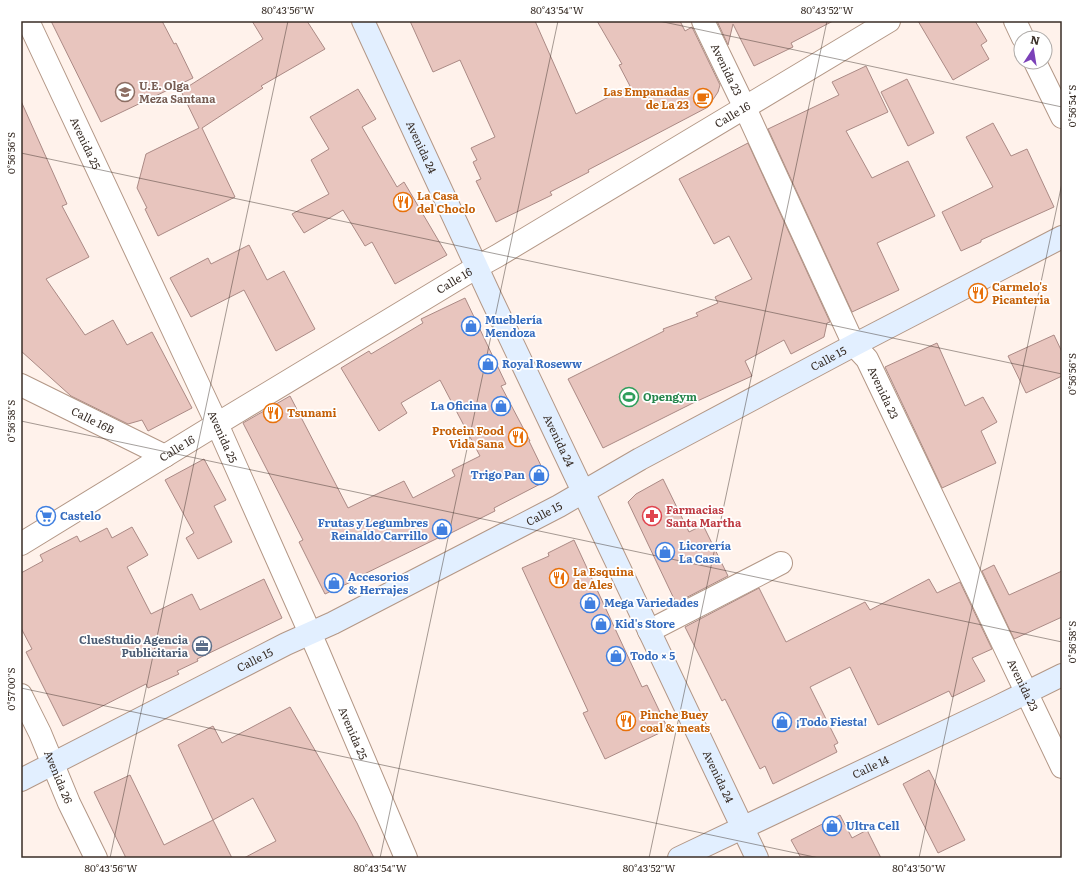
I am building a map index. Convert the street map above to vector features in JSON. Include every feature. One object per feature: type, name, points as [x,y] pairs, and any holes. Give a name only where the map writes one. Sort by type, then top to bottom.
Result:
[{"type":"street","name":"Avenida 25","points":[[28,21],[217,424],[310,633],[406,858]]},
{"type":"street","name":"Avenida 24","points":[[363,21],[477,267],[757,858]]},
{"type":"street","name":"Avenida 23","points":[[703,21],[745,108],[854,345],[867,359],[1062,767]]},
{"type":"street","name":"Calle 16","points":[[21,544],[477,267],[889,21]]},
{"type":"street","points":[[1039,70],[1062,117]]},
{"type":"street","name":"Calle 15","points":[[21,780],[310,633],[333,623],[584,492],[647,455],[854,345],[1062,237]]},
{"type":"street","name":"Calle 16B","points":[[21,385],[165,456]]},
{"type":"street","points":[[649,631],[781,563]]},
{"type":"street","name":"Calle 14","points":[[679,858],[1062,675]]},
{"type":"street","name":"Avenida 26","points":[[21,695],[40,733],[69,803],[96,858]]},
{"type":"building","points":[[51,21],[162,21],[174,44],[176,43],[193,78],[101,122]]},
{"type":"building","points":[[252,21],[307,21],[325,49],[261,86],[263,88],[202,128],[235,197],[158,236],[137,188],[146,154],[199,128],[181,91],[263,39]]},
{"type":"building","points":[[410,21],[535,21],[576,114],[630,86],[619,65],[622,64],[597,21],[680,21],[685,31],[692,27],[720,85],[718,92],[708,107],[588,170],[589,172],[550,192],[552,195],[496,222],[476,181],[481,179],[473,162],[477,160],[471,148],[495,137],[460,60],[433,72]]},
{"type":"building","points":[[717,21],[833,21],[791,43],[793,47],[754,66],[733,24],[728,45]]},
{"type":"building","points":[[918,21],[975,21],[987,41],[981,45],[989,59],[953,80]]},
{"type":"building","points":[[866,66],[888,112],[846,131],[872,178],[908,161],[935,216],[877,243],[899,290],[852,312],[768,129],[839,95],[832,82]]},
{"type":"building","points":[[907,79],[934,133],[908,146],[881,92]]},
{"type":"building","points":[[358,89],[376,119],[362,127],[397,187],[404,182],[447,255],[395,284],[372,242],[365,246],[343,210],[304,233],[292,214],[329,194],[311,160],[329,149],[310,117]]},
{"type":"building","points":[[21,101],[67,204],[62,206],[89,257],[46,279],[85,335],[113,320],[127,345],[152,332],[192,408],[148,431],[142,420],[128,424],[71,396],[21,351]]},
{"type":"building","points":[[993,123],[1011,156],[1027,149],[1054,207],[981,240],[981,242],[961,251],[942,212],[993,187],[966,137]]},
{"type":"building","points":[[748,143],[830,322],[827,323],[824,337],[791,354],[784,340],[745,361],[752,376],[693,403],[603,448],[568,379],[664,331],[663,329],[698,316],[696,313],[718,303],[715,297],[752,279],[729,236],[714,244],[679,179]]},
{"type":"building","points":[[249,245],[267,280],[284,271],[315,329],[276,351],[244,290],[191,317],[170,278],[208,258],[211,264]]},
{"type":"building","points":[[465,298],[506,384],[501,386],[530,441],[548,480],[494,508],[495,511],[325,594],[299,542],[303,540],[243,423],[290,396],[348,508],[404,481],[413,498],[455,476],[452,470],[480,456],[440,380],[401,403],[407,413],[379,431],[341,368],[369,351],[371,354],[423,323],[421,319]]},
{"type":"building","points":[[1054,335],[1062,352],[1062,376],[1026,393],[1008,356]]},
{"type":"building","points":[[937,343],[965,406],[983,397],[997,422],[981,431],[996,463],[942,488],[885,367]]},
{"type":"building","points":[[204,459],[226,500],[214,506],[232,542],[198,559],[186,538],[194,533],[165,480]]},
{"type":"building","points":[[663,479],[689,532],[703,525],[728,576],[676,603],[628,502],[636,494]]},
{"type":"building","points":[[132,527],[148,555],[127,567],[151,614],[192,594],[200,610],[264,579],[282,618],[197,659],[198,661],[177,671],[179,674],[148,688],[146,684],[63,726],[26,652],[32,649],[21,628],[21,573],[43,561],[40,555],[77,536],[80,542],[107,528],[112,538]]},
{"type":"building","points":[[574,540],[642,687],[647,685],[668,729],[605,759],[583,713],[588,711],[522,568],[549,556],[548,553]]},
{"type":"building","points":[[994,565],[1009,595],[1062,571],[1062,617],[1014,639],[982,571]]},
{"type":"building","points":[[929,579],[937,593],[960,582],[992,649],[972,658],[985,681],[952,697],[949,691],[878,725],[850,667],[810,687],[838,743],[834,745],[837,752],[773,784],[765,766],[760,769],[725,699],[722,701],[685,627],[759,588],[786,642],[865,602],[870,610]]},
{"type":"building","points":[[290,707],[357,823],[374,858],[244,858],[276,841],[253,798],[213,820],[178,745],[213,726],[222,743]]},
{"type":"building","points":[[929,770],[965,840],[938,853],[903,784]]},
{"type":"building","points":[[130,775],[164,845],[213,820],[232,858],[126,858],[94,792]]},
{"type":"building","points":[[840,815],[852,838],[867,830],[881,858],[801,858],[791,840]]},
{"type":"place","name":"U.E. Olga Meza Santana","points":[[125,92]]},
{"type":"place","name":"Las Empanadas de La 23","points":[[703,98]]},
{"type":"place","name":"La Casa del Choclo","points":[[403,202]]},
{"type":"place","name":"Carmelo's Picanteria","points":[[978,293]]},
{"type":"place","name":"Mueblería Mendoza","points":[[471,326]]},
{"type":"place","name":"Royal Roseww","points":[[488,364]]},
{"type":"place","name":"Opengym","points":[[629,397]]},
{"type":"place","name":"La Oficina","points":[[501,406]]},
{"type":"place","name":"Tsunami","points":[[273,413]]},
{"type":"place","name":"Protein Food Vida Sana","points":[[518,437]]},
{"type":"place","name":"Trigo Pan","points":[[539,475]]},
{"type":"place","name":"Castelo","points":[[46,516]]},
{"type":"place","name":"Farmacias Santa Martha","points":[[652,516]]},
{"type":"place","name":"Frutas y Legumbres Reinaldo Carrillo","points":[[442,529]]},
{"type":"place","name":"Licorería La Casa","points":[[665,552]]},
{"type":"place","name":"La Esquina de Ales","points":[[559,578]]},
{"type":"place","name":"Accesorios & Herrajes","points":[[334,583]]},
{"type":"place","name":"Mega Variedades","points":[[590,603]]},
{"type":"place","name":"Kid's Store","points":[[601,624]]},
{"type":"place","name":"ClueStudio Agencia Publicitaria","points":[[202,646]]},
{"type":"place","name":"Todo × 5","points":[[616,656]]},
{"type":"place","name":"Pinche Buey coal & meats","points":[[626,721]]},
{"type":"place","name":"¡Todo Fiesta!","points":[[782,722]]},
{"type":"place","name":"Ultra Cell","points":[[832,826]]}]
